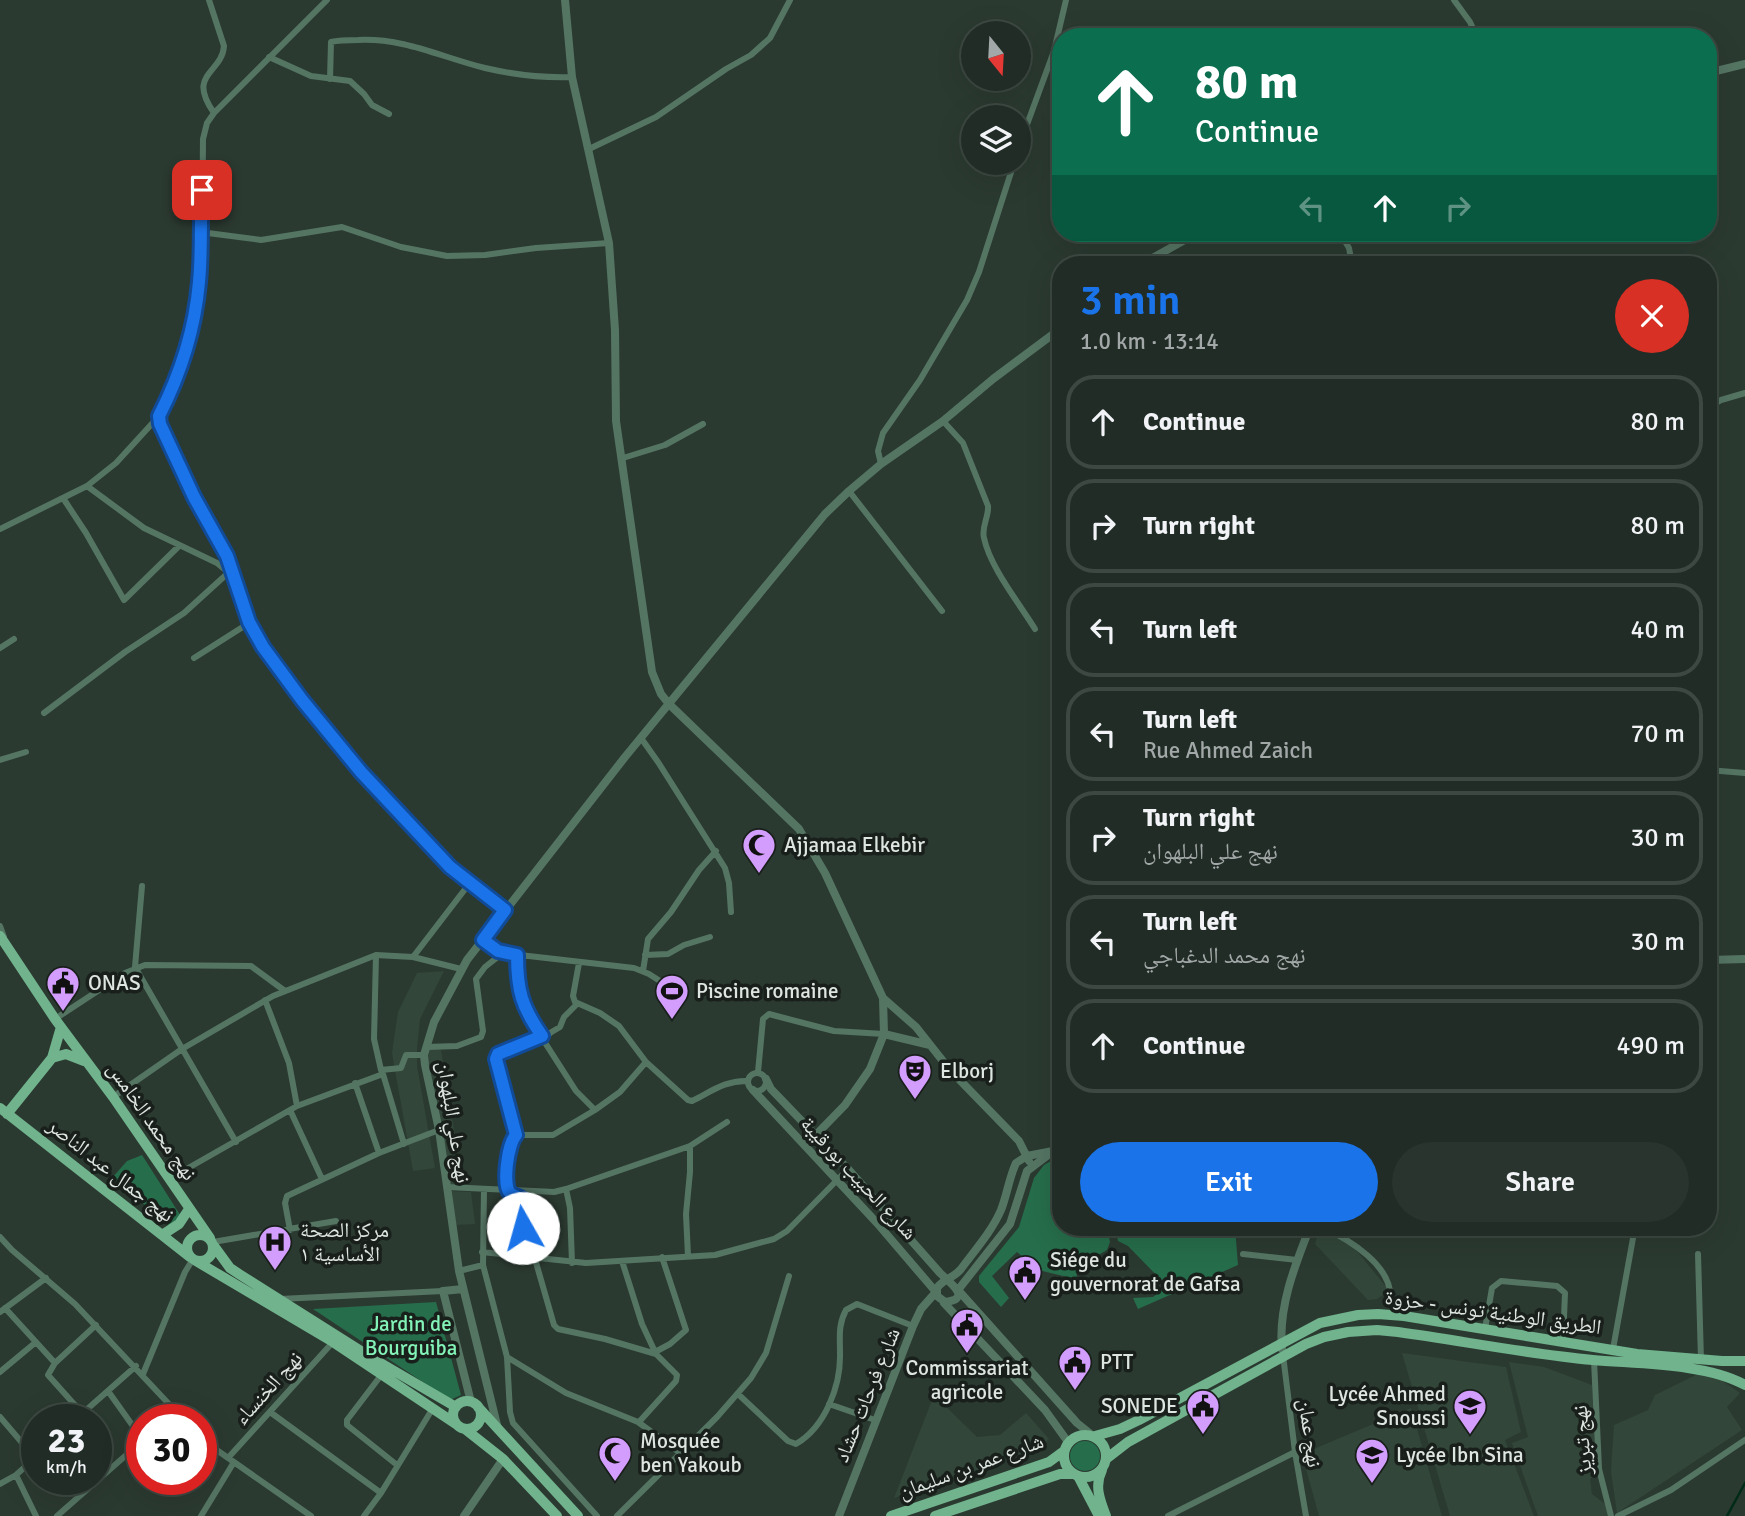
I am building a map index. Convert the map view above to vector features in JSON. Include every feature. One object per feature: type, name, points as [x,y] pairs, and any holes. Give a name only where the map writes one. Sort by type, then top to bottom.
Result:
[{"type":"main road","name":"نهج محمد الخامس","points":[[3,939],[58,1023],[113,1097],[230,1268],[372,1358],[456,1407]]},
{"type":"main road","points":[[2,1113],[52,1058],[58,1023]]},
{"type":"main road","points":[[52,1058],[72,1055],[89,1063]]},
{"type":"main road","name":"نهج جمال عبد الناصر","points":[[2,1113],[193,1259],[333,1342],[461,1426]]},
{"type":"main road","points":[[162,1235],[179,1224],[189,1209]]},
{"type":"main road","points":[[197,1235],[212,1242],[209,1258],[193,1259],[187,1248],[190,1240],[197,1235]]},
{"type":"main road","name":"الطريق الوطنية تونس - حزوة","points":[[1093,1436],[1120,1429],[1139,1420],[1320,1323],[1359,1315],[1404,1316],[1613,1349],[1636,1358],[1717,1374],[1745,1385]]},
{"type":"main road","name":"الطريق الوطنية تونس - حزوة","points":[[1106,1461],[1128,1442],[1283,1355],[1324,1337],[1348,1332],[1377,1330],[1594,1360],[1636,1358],[1745,1361]]},
{"type":"main road","points":[[557,1516],[503,1459],[461,1426],[453,1415],[461,1402],[475,1404],[578,1516]]},
{"type":"main road","points":[[461,1426],[473,1428],[479,1422],[481,1414],[475,1404]]},
{"type":"main road","points":[[1099,1516],[1076,1475],[1065,1464],[1066,1447],[1079,1435],[1093,1436],[1103,1443],[1106,1461],[1098,1478],[1098,1485],[1099,1499],[1106,1516]]},
{"type":"main road","name":"شارع عمر بن سليمان","points":[[891,1516],[1049,1462],[1066,1447]]},
{"type":"main road","points":[[1076,1475],[1094,1475],[1106,1461]]},
{"type":"main road","name":"شارع عمر بن سليمان","points":[[935,1516],[1060,1474],[1076,1475]]},
{"type":"street","points":[[209,0],[224,46],[223,53],[203,82],[206,100],[214,113]]},
{"type":"street","points":[[0,529],[87,486],[116,463],[159,416],[185,352],[195,314],[200,281],[203,139],[207,123],[327,0]]},
{"type":"street","points":[[565,0],[572,77],[609,243],[615,330],[616,421],[650,661],[658,687],[669,704],[799,829],[825,873],[883,998],[884,1034],[870,1069],[858,1089],[805,1146]]},
{"type":"street","points":[[589,149],[647,122],[751,55],[770,37],[790,0]]},
{"type":"street","points":[[1059,28],[1066,0]]},
{"type":"street","points":[[1454,0],[1473,28]]},
{"type":"street","points":[[330,79],[331,42],[363,40],[388,40],[415,46],[485,68],[572,77]]},
{"type":"street","points":[[1031,114],[1052,56]]},
{"type":"street","points":[[269,57],[312,76],[350,81],[372,105],[388,114]]},
{"type":"street","points":[[1717,71],[1745,64]]},
{"type":"street","points":[[881,464],[878,451],[883,433],[927,369],[967,300],[979,272],[1010,175]]},
{"type":"street","points":[[200,232],[261,240],[342,227],[401,247],[447,256],[609,243]]},
{"type":"street","points":[[1156,256],[1181,242]]},
{"type":"street","name":"نهج علي البلهوان","points":[[498,1429],[459,1271],[426,1051],[434,1022],[461,969],[505,910],[804,539],[849,491],[881,464],[943,421],[1052,335]]},
{"type":"street","points":[[1717,402],[1745,393]]},
{"type":"street","points":[[159,416],[160,424],[194,497],[227,556],[249,622],[271,658],[341,749],[432,849],[469,884],[505,910]]},
{"type":"street","points":[[943,421],[963,443],[988,506],[983,535],[990,555],[1035,629]]},
{"type":"street","points":[[623,458],[665,445],[703,424]]},
{"type":"street","points":[[87,486],[144,528],[217,563],[234,578]]},
{"type":"street","points":[[849,491],[942,611]]},
{"type":"street","points":[[62,498],[86,533],[124,600],[179,546]]},
{"type":"street","points":[[44,713],[125,652],[184,613],[228,573]]},
{"type":"street","points":[[194,658],[249,622]]},
{"type":"street","points":[[0,648],[14,639]]},
{"type":"street","points":[[641,738],[716,851],[728,875],[731,912]]},
{"type":"street","points":[[0,760],[26,752]]},
{"type":"street","points":[[1717,771],[1745,773]]},
{"type":"street","points":[[643,971],[648,939],[716,851]]},
{"type":"street","points":[[413,957],[469,884]]},
{"type":"street","points":[[142,886],[135,967],[236,1142]]},
{"type":"street","points":[[0,926],[3,939]]},
{"type":"street","points":[[645,955],[668,954],[684,945],[710,937]]},
{"type":"street","points":[[483,940],[492,947],[517,955],[634,968],[677,992]]},
{"type":"street","points":[[169,1179],[297,1106],[382,1072],[401,1068],[406,1055],[457,1046],[481,1037],[483,1031],[477,979],[481,971],[504,952]]},
{"type":"street","points":[[376,955],[374,1039],[404,1144]]},
{"type":"street","points":[[113,1097],[182,1049],[265,1000],[376,955],[413,957],[461,969]]},
{"type":"street","points":[[517,955],[517,976],[526,1013],[576,1090],[595,1110]]},
{"type":"street","points":[[1717,960],[1745,958]]},
{"type":"street","points":[[579,963],[573,996],[577,1004],[600,1013],[619,1026],[646,1062],[688,1100],[692,1101],[735,1080],[748,1081]]},
{"type":"street","points":[[58,1023],[135,967],[163,964],[251,966],[285,991]]},
{"type":"street","points":[[883,998],[916,1027],[975,1098],[1019,1141],[1032,1167]]},
{"type":"street","points":[[265,1000],[289,1063],[297,1106]]},
{"type":"street","points":[[516,1135],[496,1065],[496,1056],[543,1038],[560,1027],[564,1017],[577,1004]]},
{"type":"street","points":[[758,1073],[757,1058],[763,1020],[769,1014],[834,1031],[884,1034],[930,1045]]},
{"type":"street","points":[[508,1190],[509,1148],[516,1135],[552,1135],[620,1092],[646,1062]]},
{"type":"street","points":[[758,1073],[766,1079],[766,1085],[762,1089],[753,1090],[749,1086],[748,1081],[752,1074],[758,1073]]},
{"type":"street","name":"شارع الحبيب بورقيبة","points":[[766,1079],[771,1089],[848,1169],[948,1281]]},
{"type":"street","points":[[355,1083],[379,1153]]},
{"type":"street","name":"شارع الحبيب بورقيبة","points":[[753,1090],[877,1223],[936,1292]]},
{"type":"street","points":[[290,1110],[322,1179]]},
{"type":"street","points":[[447,1187],[554,1192],[690,1146],[727,1122]]},
{"type":"street","points":[[290,1230],[285,1197],[379,1153],[439,1130]]},
{"type":"street","points":[[688,1256],[686,1214],[690,1146]]},
{"type":"street","points":[[1052,1150],[1027,1156],[1016,1163],[1002,1208],[989,1231],[958,1272],[938,1285],[936,1292],[1045,1410],[1066,1447]]},
{"type":"street","points":[[942,1301],[954,1300],[958,1290],[1010,1224],[1027,1171],[1052,1152]]},
{"type":"street","points":[[482,1252],[572,1262],[715,1255],[774,1239],[788,1231],[848,1169]]},
{"type":"street","points":[[484,1189],[482,1252],[507,1357],[513,1423],[597,1516]]},
{"type":"street","points":[[566,1189],[570,1208],[572,1262]]},
{"type":"street","points":[[508,1190],[523,1199],[526,1205],[516,1255]]},
{"type":"street","points":[[212,1242],[336,1221]]},
{"type":"street","points":[[1283,1355],[1283,1311],[1306,1236]]},
{"type":"street","points":[[1342,1236],[1364,1252],[1389,1285],[1391,1300]]},
{"type":"street","points":[[1613,1349],[1633,1236]]},
{"type":"street","points":[[0,1237],[96,1325],[170,1404]]},
{"type":"street","points":[[1243,1254],[1297,1260]]},
{"type":"street","points":[[1698,1254],[1701,1360]]},
{"type":"street","points":[[656,1353],[686,1330],[662,1257]]},
{"type":"street","points":[[143,1374],[185,1272],[193,1259]]},
{"type":"street","points":[[535,1259],[554,1325],[558,1329],[656,1353],[678,1378],[639,1422]]},
{"type":"street","points":[[622,1261],[642,1324],[656,1353]]},
{"type":"street","points":[[459,1271],[484,1265]]},
{"type":"street","points":[[617,1516],[738,1394],[760,1366],[789,1276]]},
{"type":"street","points":[[46,1278],[2,1310],[55,1363]]},
{"type":"street","points":[[948,1281],[955,1284],[1077,1423],[1093,1436]]},
{"type":"street","points":[[1485,1329],[1495,1283],[1501,1281],[1557,1286],[1565,1293],[1563,1342]]},
{"type":"street","points":[[278,1299],[463,1289]]},
{"type":"street","points":[[443,1291],[475,1404]]},
{"type":"street","name":"شارع فرحات حشاد","points":[[839,1516],[913,1326],[936,1292]]},
{"type":"street","points":[[738,1394],[792,1444],[803,1440],[820,1422],[829,1404],[839,1371],[838,1331],[848,1307],[857,1304],[913,1326]]},
{"type":"street","points":[[976,1335],[989,1324]]},
{"type":"street","points":[[74,1404],[48,1375],[55,1363],[96,1325]]},
{"type":"street","points":[[0,1372],[36,1342]]},
{"type":"street","name":"نهج الخنساء","points":[[201,1516],[231,1460],[333,1342]]},
{"type":"street","name":"نهج عمان","points":[[1283,1355],[1294,1452],[1306,1516]]},
{"type":"street","points":[[507,1357],[566,1393],[639,1422],[679,1452]]},
{"type":"street","points":[[1006,1367],[1018,1357]]},
{"type":"street","name":"نهج تبريز","points":[[1594,1360],[1599,1469],[1611,1516]]},
{"type":"street","points":[[93,1404],[136,1366]]},
{"type":"street","points":[[382,1374],[346,1422],[349,1429],[397,1465]]},
{"type":"street","points":[[57,1516],[141,1442],[140,1436],[108,1391]]},
{"type":"street","points":[[829,1404],[875,1420]]},
{"type":"street","points":[[364,1516],[433,1408]]},
{"type":"street","points":[[270,1412],[381,1493]]},
{"type":"street","points":[[0,1417],[21,1440]]},
{"type":"street","points":[[1618,1516],[1671,1490],[1745,1440]]},
{"type":"street","points":[[217,1450],[311,1516]]},
{"type":"street","points":[[1168,1516],[1294,1452]]},
{"type":"street","points":[[464,1516],[503,1459]]},
{"type":"street","points":[[0,1485],[21,1470]]},
{"type":"street","points":[[16,1475],[36,1516]]},
{"type":"shaded area","points":[[444,971],[420,1019],[417,1048],[417,1066],[435,1168],[413,1171],[392,1053],[398,1012],[417,973]]},
{"type":"shaded area","points":[[430,1046],[441,1050],[463,1184],[448,1185],[427,1068]]},
{"type":"shaded area","points":[[448,1191],[471,1192],[475,1224],[456,1225]]},
{"type":"shaded area","points":[[1318,1236],[1339,1236],[1348,1240],[1387,1288],[1387,1292],[1377,1299],[1368,1300],[1315,1244]]},
{"type":"shaded area","name":"Lycée Ahmed Snoussi","points":[[1402,1353],[1506,1367],[1521,1432],[1505,1440],[1534,1516],[1450,1516]]},
{"type":"shaded area","points":[[1509,1362],[1544,1367],[1592,1385],[1597,1475],[1590,1479],[1592,1494],[1605,1504],[1608,1516],[1538,1516],[1512,1443],[1528,1437]]},
{"type":"shaded area","points":[[1698,1374],[1721,1380],[1740,1393],[1727,1407],[1742,1430],[1617,1513],[1611,1471],[1614,1425],[1648,1410],[1655,1395]]},
{"type":"shaded area","points":[[934,1395],[977,1437],[1000,1435],[1026,1413],[1049,1439],[1040,1449],[894,1498]]},
{"type":"shaded area","name":"Lycée Ibn Sina","points":[[1411,1408],[1442,1516],[1319,1516],[1302,1454]]},
{"type":"green space","points":[[142,1155],[184,1221],[176,1231],[112,1178],[127,1161]]},
{"type":"green space","points":[[1052,1160],[1052,1236],[1109,1236],[1110,1242],[1107,1250],[1088,1261],[1086,1270],[1077,1273],[1076,1279],[1038,1270],[1017,1252],[992,1276],[1009,1298],[1001,1307],[979,1282],[979,1276],[1019,1227],[1034,1178],[1044,1165]]},
{"type":"green space","points":[[1117,1236],[1236,1236],[1238,1265],[1138,1309],[1133,1298],[1153,1297],[1167,1286],[1128,1246],[1118,1241]]},
{"type":"green space","name":"Jardin de Bourguiba","points":[[436,1302],[461,1395],[450,1400],[313,1309]]},
{"type":"green space","points":[[1085,1441],[1091,1442],[1099,1450],[1099,1462],[1091,1470],[1085,1471],[1079,1470],[1071,1462],[1070,1456],[1071,1450],[1079,1442]]},
{"type":"waterway","points":[[1727,1516],[1745,1483]]},
{"type":"place","name":"Ajjamaa Elkebir","points":[[759,875]]},
{"type":"place","name":"ONAS","points":[[63,1013]]},
{"type":"place","name":"Piscine romaine","points":[[672,1021]]},
{"type":"place","name":"Elborj","points":[[915,1101]]},
{"type":"place","name":"مركز الصحة الأساسية ١","points":[[275,1272]]},
{"type":"place","name":"Siége du gouvernorat de Gafsa","points":[[1025,1302]]},
{"type":"place","name":"Commissariat agricole","points":[[967,1355]]},
{"type":"place","name":"PTT","points":[[1075,1392]]},
{"type":"place","name":"SONEDE","points":[[1203,1436]]},
{"type":"place","name":"Lycée Ahmed Snoussi","points":[[1470,1436]]},
{"type":"place","name":"Mosquée ben Yakoub","points":[[615,1483]]},
{"type":"place","name":"Lycée Ibn Sina","points":[[1372,1485]]},
{"type":"route","points":[[202,190],[200,281],[195,314],[185,352],[159,416],[160,424],[194,497],[227,556],[249,622],[263,647],[361,772],[450,867],[505,910],[483,940],[498,951],[517,955],[517,976],[526,1013],[542,1036],[496,1056],[496,1065],[516,1135],[509,1148],[507,1185],[508,1190],[523,1199],[526,1205],[523,1228]]}]
